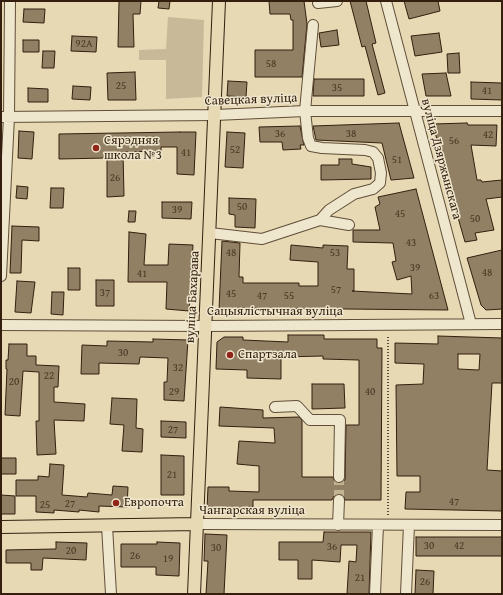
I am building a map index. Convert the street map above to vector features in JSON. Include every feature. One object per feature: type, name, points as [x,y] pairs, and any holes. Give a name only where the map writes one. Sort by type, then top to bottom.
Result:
[{"type":"main road","name":"вуліца Бахарава","points":[[194,594],[215,115],[218,1]]},
{"type":"main road","name":"Чангарская вуліца","points":[[1,527],[197,524]]},
{"type":"street","points":[[1,276],[5,117],[10,1]]},
{"type":"street","points":[[318,3],[337,1]]},
{"type":"street","name":"вуліца Дзяржынскага","points":[[386,1],[470,324]]},
{"type":"street","points":[[313,25],[305,111],[308,138],[311,146],[366,150],[373,152],[378,158],[381,172],[380,183],[373,189],[354,194],[330,210],[320,220]]},
{"type":"street","name":"Савецкая вуліца","points":[[5,117],[215,115],[305,111],[502,111]]},
{"type":"street","points":[[210,233],[262,238],[320,220],[349,225]]},
{"type":"street","name":"Сацыялістычная вуліца","points":[[1,325],[206,326],[502,324]]},
{"type":"street","points":[[275,407],[297,406],[310,420],[340,420],[339,477]]},
{"type":"street","points":[[338,500],[338,525]]},
{"type":"street","name":"Чангарская вуліца","points":[[197,524],[502,524]]},
{"type":"street","points":[[375,594],[383,525]]},
{"type":"street","points":[[406,594],[409,525]]},
{"type":"street","points":[[107,526],[111,594]]},
{"type":"path","points":[[383,525],[388,325]]},
{"type":"shaded area","points":[[168,17],[204,20],[202,97],[166,99],[166,60],[139,60],[139,50],[166,49]]},
{"type":"building","points":[[119,1],[141,1],[140,14],[133,14],[134,47],[118,47]]},
{"type":"building","points":[[159,1],[170,1],[169,9],[158,8]]},
{"type":"building","points":[[269,1],[304,1],[307,24],[302,77],[255,77],[255,50],[293,50],[293,20],[291,20],[290,14],[270,14]]},
{"type":"building","points":[[350,1],[366,1],[376,43],[372,44],[385,93],[378,95],[365,46],[362,47]]},
{"type":"building","points":[[404,1],[438,1],[440,11],[409,19]]},
{"type":"building","points":[[24,9],[45,9],[44,23],[23,22]]},
{"type":"building","points":[[337,30],[339,45],[321,47],[319,33]]},
{"type":"building","points":[[439,33],[442,52],[415,56],[411,36]]},
{"type":"building","points":[[72,36],[97,37],[96,52],[71,51]]},
{"type":"building","points":[[23,40],[39,40],[39,52],[23,52]]},
{"type":"building","points":[[43,51],[55,51],[54,68],[42,68]]},
{"type":"building","points":[[459,53],[460,73],[448,73],[447,54]]},
{"type":"building","points":[[135,72],[136,100],[108,100],[107,73]]},
{"type":"building","points":[[446,73],[451,96],[426,96],[422,74]]},
{"type":"building","points":[[314,79],[364,79],[364,96],[313,96]]},
{"type":"building","points":[[228,81],[247,82],[246,97],[227,96]]},
{"type":"building","points":[[471,82],[502,83],[502,100],[471,99]]},
{"type":"building","points":[[73,86],[91,87],[90,100],[72,99]]},
{"type":"building","points":[[28,88],[48,89],[48,102],[28,102]]},
{"type":"building","points":[[399,123],[414,178],[391,180],[382,143],[316,140],[313,126]]},
{"type":"building","points":[[467,123],[468,125],[497,125],[496,146],[471,145],[477,180],[481,180],[482,182],[502,180],[502,197],[486,199],[494,230],[475,233],[477,240],[465,242],[452,200],[433,124]]},
{"type":"building","points":[[300,126],[304,145],[300,145],[301,149],[283,150],[282,142],[260,142],[259,127]]},
{"type":"building","points":[[19,131],[34,132],[32,159],[18,158]]},
{"type":"building","points":[[196,132],[194,175],[177,174],[177,147],[161,147],[161,151],[123,152],[124,196],[107,197],[107,158],[59,159],[59,134]]},
{"type":"building","points":[[227,132],[245,133],[243,168],[225,167]]},
{"type":"building","points":[[339,159],[352,159],[352,164],[371,167],[371,179],[321,180],[321,165],[339,165]]},
{"type":"building","points":[[17,186],[28,187],[27,199],[16,198]]},
{"type":"building","points":[[51,188],[64,188],[63,208],[50,208]]},
{"type":"building","points":[[416,189],[448,310],[242,308],[242,310],[219,310],[222,241],[240,243],[239,277],[243,277],[243,283],[299,283],[299,286],[318,286],[318,262],[290,260],[291,245],[323,248],[323,245],[348,246],[347,269],[354,269],[354,291],[352,291],[412,294],[411,276],[397,280],[392,262],[396,261],[393,243],[353,242],[353,230],[380,230],[375,207],[380,204],[378,197]]},
{"type":"building","points":[[229,198],[256,199],[255,228],[235,227],[235,215],[229,214]]},
{"type":"building","points":[[162,202],[192,202],[191,219],[162,218]]},
{"type":"building","points":[[129,211],[136,211],[135,222],[128,222]]},
{"type":"building","points":[[12,226],[39,227],[39,241],[22,240],[21,273],[10,273]]},
{"type":"building","points":[[129,232],[146,234],[144,265],[168,265],[169,244],[193,245],[189,311],[166,309],[167,282],[128,282]]},
{"type":"building","points":[[502,250],[502,309],[486,310],[481,305],[467,258]]},
{"type":"building","points":[[68,268],[80,268],[80,290],[68,290]]},
{"type":"building","points":[[96,280],[114,280],[114,306],[96,306]]},
{"type":"building","points":[[17,281],[35,282],[31,313],[15,312]]},
{"type":"building","points":[[52,292],[64,292],[63,315],[51,314]]},
{"type":"building","points":[[288,335],[324,335],[324,339],[377,339],[377,348],[382,348],[381,500],[345,500],[343,495],[339,494],[334,496],[332,500],[253,500],[253,507],[248,507],[248,514],[211,513],[207,509],[208,487],[229,487],[229,491],[259,492],[259,466],[237,464],[239,441],[275,443],[274,428],[219,426],[220,407],[263,410],[263,418],[299,417],[302,420],[302,477],[333,477],[335,482],[338,483],[345,480],[346,425],[359,425],[359,360],[323,359],[323,356],[281,357],[281,379],[247,378],[247,370],[216,369],[217,342],[224,337],[243,337],[243,340],[288,342]]},
{"type":"building","points":[[438,336],[502,338],[502,383],[492,383],[487,470],[502,471],[502,511],[405,509],[406,492],[420,492],[420,476],[397,476],[396,385],[423,384],[424,364],[395,363],[395,343],[438,344]],"holes":[[[458,354],[480,354],[479,370],[458,369]]]},
{"type":"building","points":[[153,339],[188,340],[184,401],[164,400],[164,382],[167,382],[168,358],[140,357],[139,364],[99,363],[99,374],[81,374],[82,345],[107,346],[107,341],[153,342]]},
{"type":"building","points":[[9,344],[27,344],[27,356],[36,356],[36,365],[59,366],[58,387],[54,387],[54,402],[85,404],[84,421],[54,420],[56,454],[37,455],[36,421],[39,421],[39,372],[23,371],[20,416],[5,415],[6,360],[8,360]]},
{"type":"building","points":[[312,384],[344,384],[345,408],[312,409]]},
{"type":"building","points":[[112,398],[137,399],[136,428],[143,429],[142,452],[122,451],[124,425],[110,424]]},
{"type":"building","points":[[161,421],[186,422],[186,438],[161,437]]},
{"type":"building","points":[[161,455],[184,456],[184,495],[161,495]]},
{"type":"building","points":[[1,458],[16,458],[16,474],[1,474]]},
{"type":"building","points":[[50,464],[64,465],[62,495],[87,497],[88,493],[112,495],[113,486],[128,487],[127,507],[99,506],[99,512],[54,510],[54,513],[36,512],[36,496],[16,496],[16,480],[38,480],[38,476],[49,477]]},
{"type":"building","points":[[1,495],[15,496],[15,514],[1,514]]},
{"type":"building","points":[[324,532],[371,532],[369,594],[347,594],[349,561],[356,562],[357,545],[341,545],[340,562],[312,560],[312,579],[298,579],[298,560],[279,560],[279,542],[323,542]]},
{"type":"building","points":[[205,534],[227,535],[224,594],[206,594],[208,561],[204,561]]},
{"type":"building","points":[[416,537],[502,537],[502,556],[416,556]]},
{"type":"building","points":[[56,542],[87,543],[86,560],[43,558],[42,570],[31,570],[31,563],[6,563],[6,550],[56,549]]},
{"type":"building","points":[[157,542],[180,543],[179,576],[156,575],[156,567],[121,567],[121,544],[157,544]]},
{"type":"building","points":[[416,570],[434,571],[433,594],[415,594]]},
{"type":"tunnel","points":[[339,477],[339,500]]},
{"type":"place","name":"Сярэдняя школа №3","points":[[96,148]]},
{"type":"place","name":"Спартзала","points":[[230,355]]},
{"type":"place","name":"Европочта","points":[[116,503]]}]
